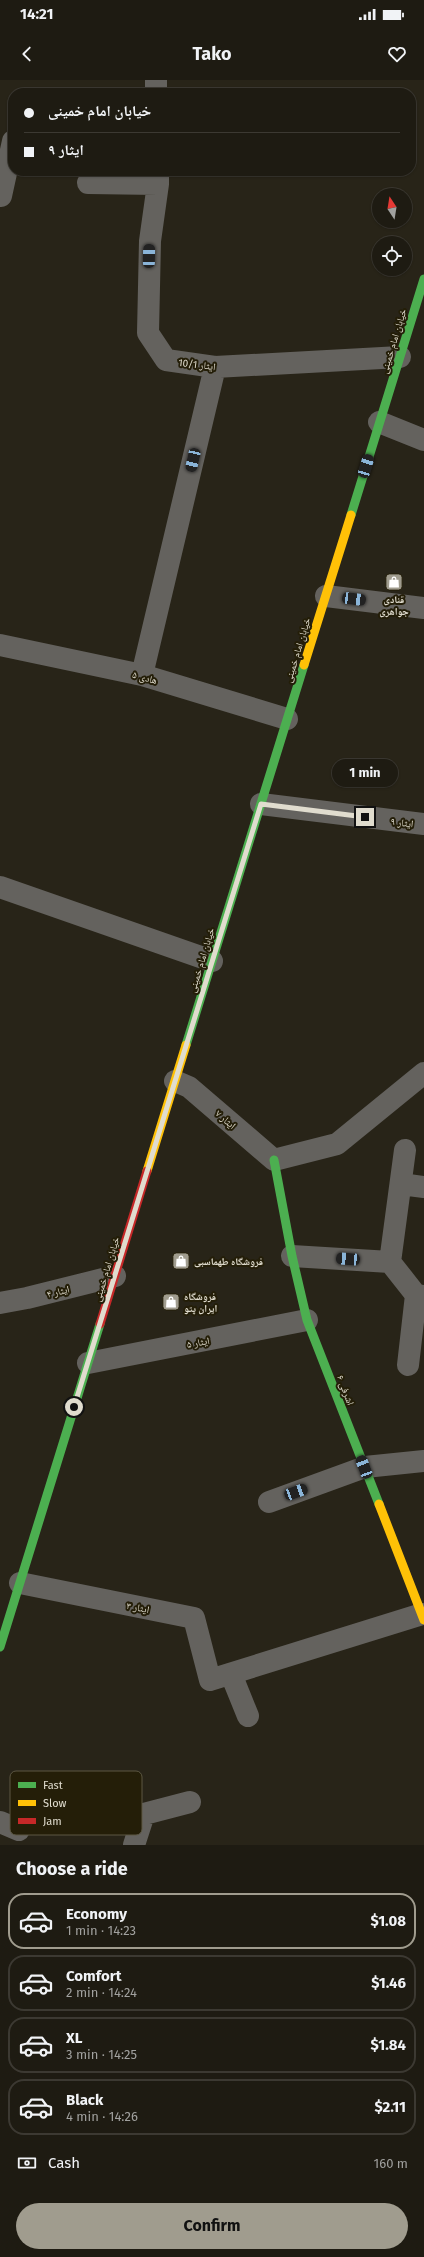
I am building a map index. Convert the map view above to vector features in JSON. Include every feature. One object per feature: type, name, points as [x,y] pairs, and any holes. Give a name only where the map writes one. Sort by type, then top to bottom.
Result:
[{"type":"main road","name":"خیابان امام خمینی","points":[[0,1647],[424,279]]},
{"type":"main road","name":"اشرفی ۶","points":[[274,1160],[292,1256],[307,1320],[423,1617]]},
{"type":"street","points":[[1,196],[8,164]]},
{"type":"street","points":[[88,183],[158,178]]},
{"type":"street","name":"ایثار 10/1","points":[[158,178],[150,241],[148,333],[166,360],[215,367],[400,358]]},
{"type":"street","points":[[142,675],[215,367]]},
{"type":"street","points":[[380,422],[424,440]]},
{"type":"street","points":[[326,596],[424,608]]},
{"type":"street","name":"هادی ۵","points":[[0,645],[142,675],[287,719]]},
{"type":"street","name":"ایثار ۹","points":[[261,804],[424,824]]},
{"type":"street","points":[[0,887],[212,961]]},
{"type":"street","points":[[274,1160],[337,1144],[424,1074]]},
{"type":"street","name":"ایثار ۷","points":[[175,1081],[189,1087],[274,1160]]},
{"type":"street","points":[[390,1262],[405,1150]]},
{"type":"street","points":[[401,1184],[424,1187]]},
{"type":"street","points":[[292,1256],[390,1262],[420,1296],[408,1365]]},
{"type":"street","name":"ایثار ۴","points":[[0,1303],[27,1298],[115,1276]]},
{"type":"street","name":"ایثار ۵","points":[[88,1363],[307,1320]]},
{"type":"street","points":[[269,1502],[364,1467],[424,1461]]},
{"type":"street","name":"ایثار ۳","points":[[20,1583],[194,1618],[210,1680],[231,1674]]},
{"type":"street","points":[[248,1716],[231,1674],[423,1617]]},
{"type":"street","points":[[142,1820],[144,1814],[190,1802]]},
{"type":"street","points":[[134,1845],[137,1835]]},
{"type":"traffic: fast","points":[[351,515],[424,279]]},
{"type":"traffic: fast","points":[[186,1045],[304,665]]},
{"type":"traffic: fast","points":[[274,1160],[292,1256],[307,1320],[379,1504]]},
{"type":"traffic: fast","points":[[0,1647],[100,1324]]},
{"type":"traffic: slow","points":[[304,665],[351,515]]},
{"type":"traffic: slow","points":[[147,1171],[186,1045]]},
{"type":"traffic: slow","points":[[379,1504],[424,1620]]},
{"type":"traffic: jam","points":[[100,1324],[147,1171]]},
{"type":"place","name":"قنادی جواهری","points":[[394,582]]},
{"type":"place","name":"فروشگاه طهماسبی","points":[[181,1261]]},
{"type":"place","name":"فروشگاه ایران پتو","points":[[171,1302]]},
{"type":"route","points":[[74,1407],[261,804],[365,817]]}]
